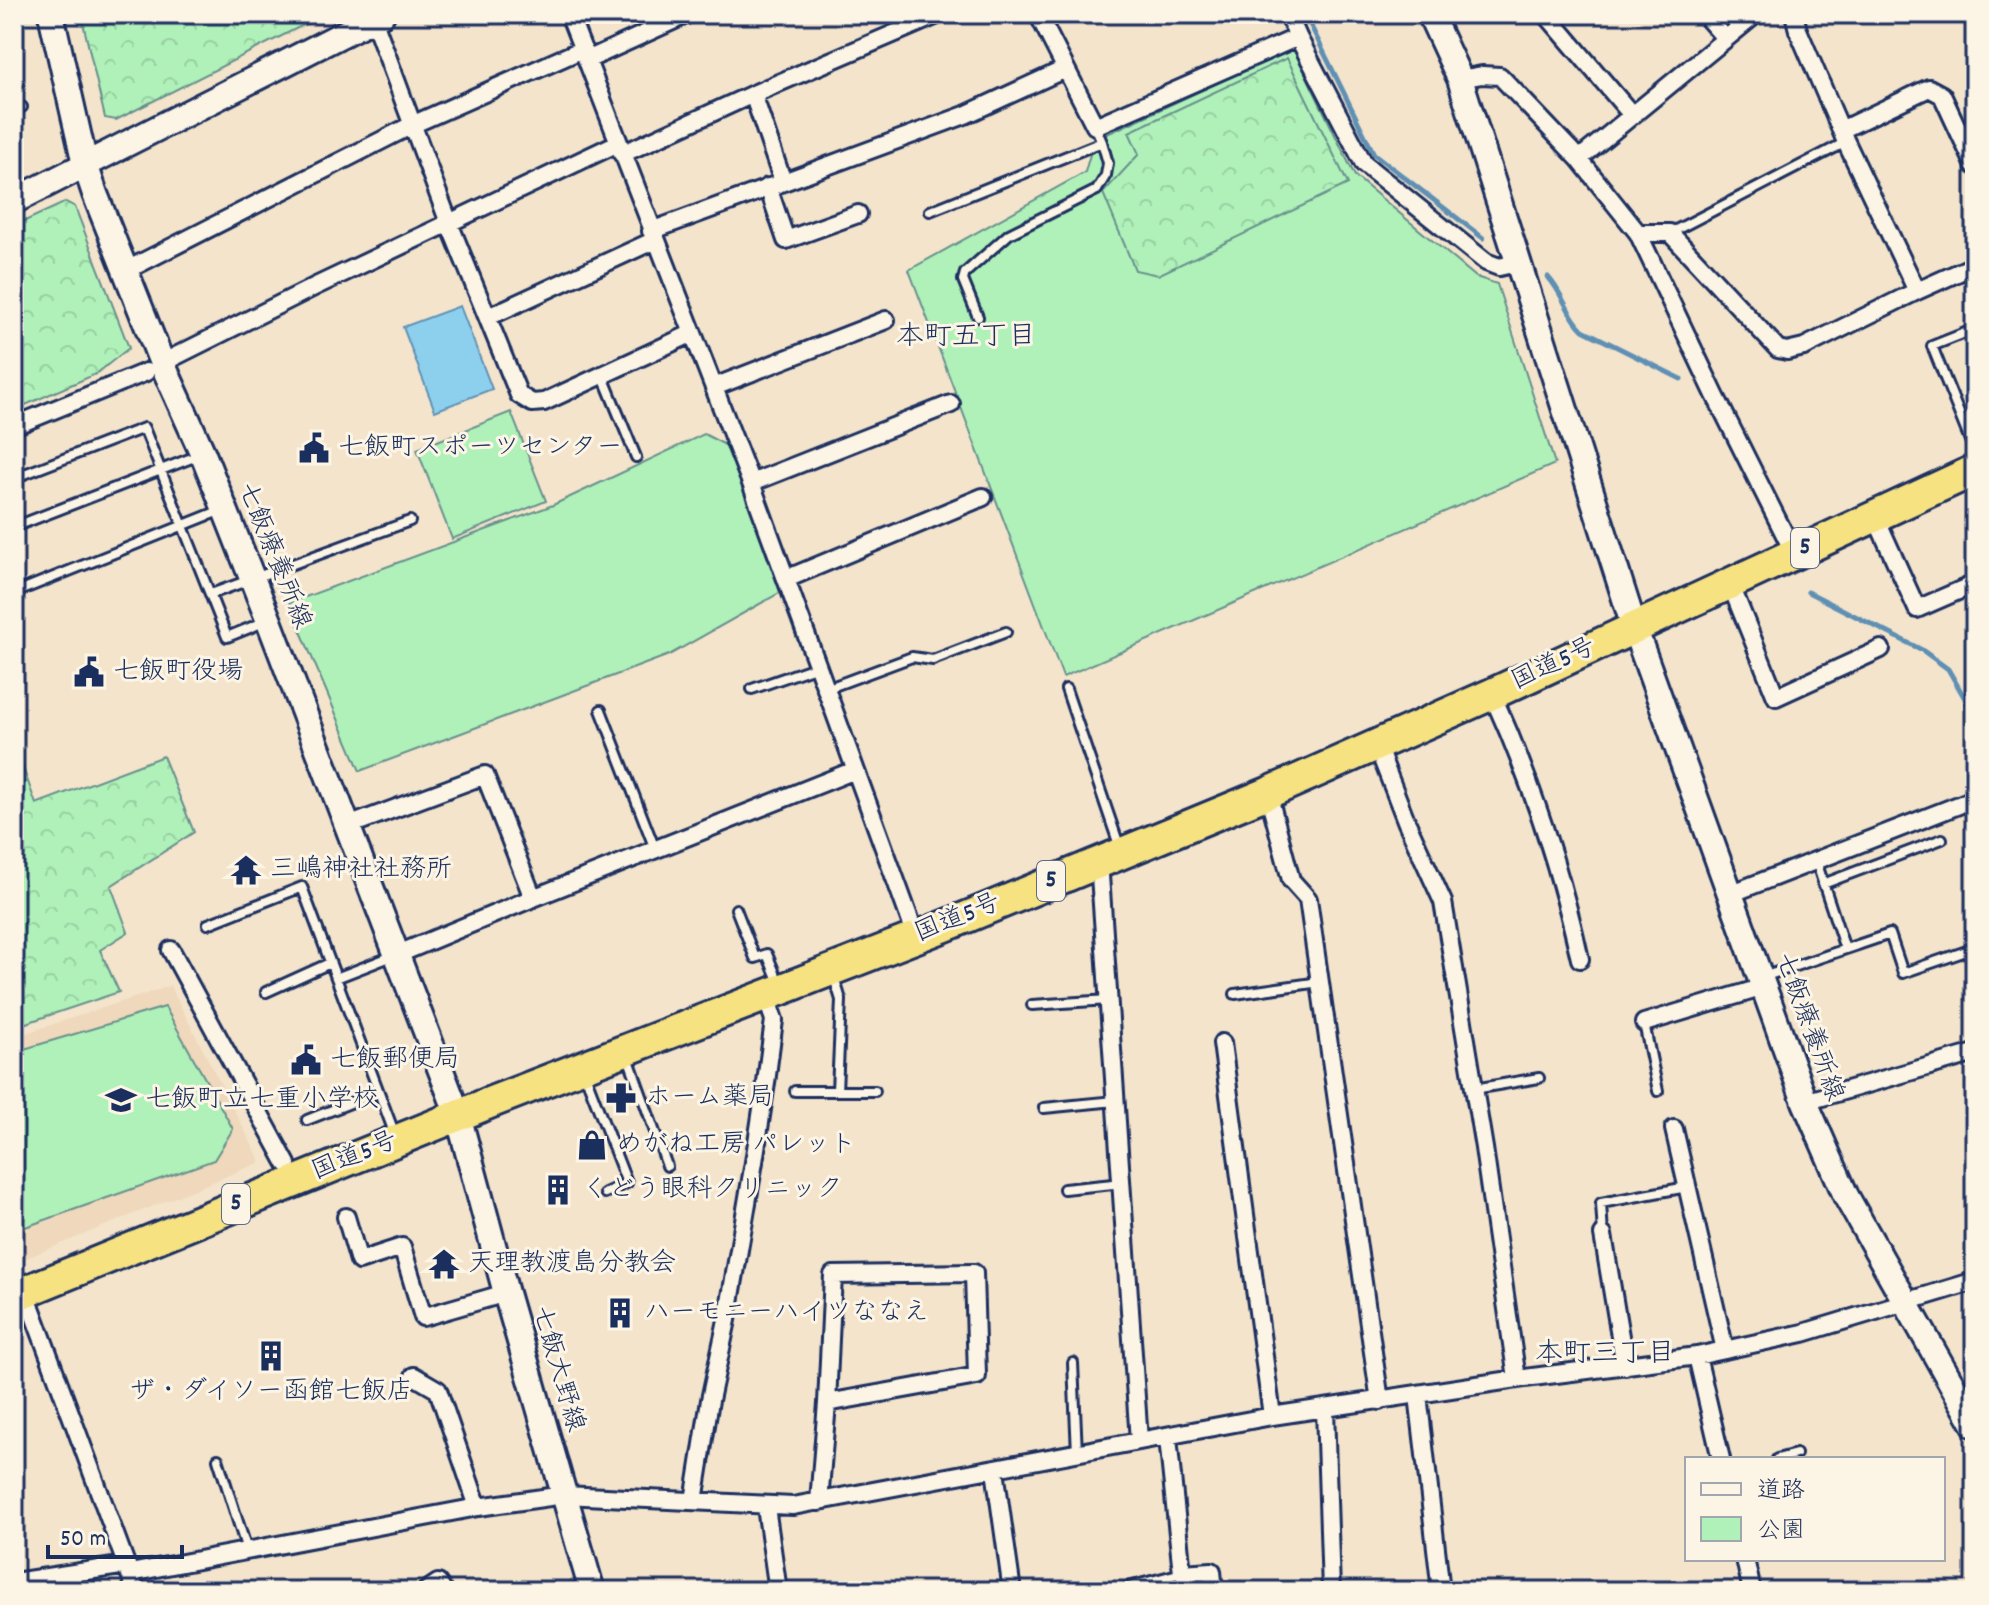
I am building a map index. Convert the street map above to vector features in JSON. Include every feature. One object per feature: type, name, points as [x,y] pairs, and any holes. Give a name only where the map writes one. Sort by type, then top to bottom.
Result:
[{"type":"highway","name":"国道5号","points":[[19,1294],[458,1115],[916,936],[1268,793],[1492,694],[1975,470]]},
{"type":"main road","name":"七飯療養所線","points":[[51,14],[85,164],[125,271],[154,368],[203,454],[458,1115]]},
{"type":"main road","name":"七飯療養所線","points":[[1430,14],[1460,79],[1634,627],[1805,1102],[1846,1196],[1975,1425]]},
{"type":"main road","points":[[14,201],[377,16]]},
{"type":"main road","name":"七飯大野線","points":[[458,1115],[592,1591]]},
{"type":"street","points":[[569,14],[751,483],[916,936]]},
{"type":"street","points":[[125,271],[414,124],[688,14]]},
{"type":"street","points":[[14,426],[154,368],[449,223],[940,14]]},
{"type":"street","points":[[1038,14],[1099,134],[1298,37]]},
{"type":"street","points":[[1288,14],[1364,164],[1486,262],[1499,267],[1517,263]]},
{"type":"street","points":[[1546,14],[1632,115]]},
{"type":"street","points":[[1704,14],[1725,38]]},
{"type":"street","points":[[1579,159],[1756,14]]},
{"type":"street","points":[[1794,14],[1844,136],[1917,291]]},
{"type":"street","points":[[377,16],[449,223],[519,395],[532,403],[544,402],[693,333]]},
{"type":"street","points":[[488,317],[653,235],[775,185],[965,115],[1065,69]]},
{"type":"street","points":[[1460,79],[1500,76],[1579,159],[1638,233],[1794,553]]},
{"type":"street","points":[[1844,136],[1929,88],[1942,95],[1975,166]]},
{"type":"street","points":[[753,94],[786,240],[858,214]]},
{"type":"street","points":[[1638,233],[1670,233],[1778,349],[1787,351],[1804,347],[1975,265]]},
{"type":"street","points":[[714,387],[886,320]]},
{"type":"street","points":[[751,483],[951,404]]},
{"type":"street","points":[[786,579],[983,497]]},
{"type":"street","points":[[1875,516],[1917,609],[1972,585],[1975,590]]},
{"type":"street","points":[[1730,583],[1776,697],[1881,649]]},
{"type":"street","points":[[1492,694],[1512,739],[1566,898],[1580,959]]},
{"type":"street","points":[[1377,746],[1443,902],[1517,1379]]},
{"type":"street","points":[[396,955],[855,770]]},
{"type":"street","points":[[348,826],[485,775],[533,898]]},
{"type":"street","points":[[1268,793],[1291,880],[1308,899],[1380,1401]]},
{"type":"street","points":[[1730,894],[1969,801]]},
{"type":"street","points":[[1110,857],[1109,1000],[1139,1441]]},
{"type":"street","points":[[171,950],[287,1164]]},
{"type":"street","points":[[1644,1023],[1762,983]]},
{"type":"street","points":[[694,1501],[764,1096],[774,1020],[773,991]]},
{"type":"street","points":[[1222,1043],[1272,1416]]},
{"type":"street","points":[[1805,1102],[1975,1053]]},
{"type":"street","points":[[1674,1129],[1725,1350]]},
{"type":"street","points":[[346,1217],[359,1261],[402,1247],[423,1317],[506,1293]]},
{"type":"street","points":[[1603,1235],[1625,1366]]},
{"type":"street","points":[[819,1502],[833,1275],[974,1273],[977,1376],[827,1403]]},
{"type":"street","points":[[14,1582],[128,1569],[478,1507],[564,1495],[766,1507],[819,1502],[1272,1416],[1697,1356],[1803,1333],[1975,1281]]},
{"type":"street","points":[[19,1294],[136,1591]]},
{"type":"street","points":[[1697,1356],[1721,1457]]},
{"type":"street","points":[[414,1376],[438,1390],[478,1507]]},
{"type":"street","points":[[1418,1395],[1441,1591]]},
{"type":"street","points":[[1325,1409],[1331,1591]]},
{"type":"street","points":[[1168,1438],[1182,1573],[1212,1571],[1214,1591]]},
{"type":"street","points":[[995,1470],[1012,1591]]},
{"type":"street","points":[[766,1507],[778,1591]]},
{"type":"street","points":[[1745,1561],[1752,1591]]},
{"type":"street","points":[[426,1591],[438,1583],[443,1591]]},
{"type":"lane","points":[[930,211],[1099,134],[1108,163],[1106,175],[1097,190],[1009,234],[965,273],[963,280],[978,317]]},
{"type":"lane","points":[[1670,233],[1844,136]]},
{"type":"lane","points":[[1975,329],[1932,346],[1975,453]]},
{"type":"lane","points":[[602,374],[636,457]]},
{"type":"lane","points":[[14,478],[144,428],[227,637],[269,621]]},
{"type":"lane","points":[[14,527],[203,454]]},
{"type":"lane","points":[[14,593],[224,509]]},
{"type":"lane","points":[[211,594],[410,521]]},
{"type":"lane","points":[[826,689],[912,657],[933,660],[1006,632]]},
{"type":"lane","points":[[752,689],[818,666]]},
{"type":"lane","points":[[1066,689],[1110,857]]},
{"type":"lane","points":[[601,710],[655,849]]},
{"type":"lane","points":[[1823,884],[1942,839]]},
{"type":"lane","points":[[1816,861],[1845,949]]},
{"type":"lane","points":[[208,924],[302,887],[397,1140]]},
{"type":"lane","points":[[736,909],[755,958],[767,954],[773,991]]},
{"type":"lane","points":[[1762,983],[1890,934],[1903,973],[1975,948]]},
{"type":"lane","points":[[336,978],[396,955]]},
{"type":"lane","points":[[266,992],[330,963]]},
{"type":"lane","points":[[831,969],[841,1000],[837,1091]]},
{"type":"lane","points":[[1235,994],[1320,982]]},
{"type":"lane","points":[[1032,1005],[1109,1000]]},
{"type":"lane","points":[[1644,1023],[1658,1091]]},
{"type":"lane","points":[[625,1050],[667,1166]]},
{"type":"lane","points":[[582,1067],[627,1183],[605,1193]]},
{"type":"lane","points":[[1474,1089],[1539,1078]]},
{"type":"lane","points":[[795,1091],[875,1091]]},
{"type":"lane","points":[[307,1120],[378,1092]]},
{"type":"lane","points":[[1044,1108],[1117,1100]]},
{"type":"lane","points":[[1064,1189],[1123,1183]]},
{"type":"lane","points":[[1603,1235],[1601,1203],[1687,1187]]},
{"type":"lane","points":[[1073,1363],[1077,1453]]},
{"type":"lane","points":[[1785,1457],[1796,1454]]},
{"type":"lane","points":[[218,1459],[247,1550]]},
{"type":"lane","points":[[1113,1591],[1182,1573]]},
{"type":"shaded area","name":"七飯町立七重小学校","points":[[170,986],[261,1162],[14,1263],[14,1037]]},
{"type":"green space","points":[[81,14],[325,14],[116,120],[105,118]]},
{"type":"green space","points":[[1293,48],[1355,176],[1476,277],[1497,284],[1555,464],[1063,677],[909,270],[1085,172],[1094,140]]},
{"type":"green space","points":[[1287,58],[1348,184],[1158,275],[1135,270],[1103,193],[1139,154],[1129,132]]},
{"type":"green space","points":[[66,202],[75,207],[129,348],[96,374],[14,410],[14,226]]},
{"type":"green space","points":[[511,412],[546,501],[452,539],[417,449]]},
{"type":"green space","points":[[704,434],[729,447],[781,592],[669,655],[360,771],[289,603],[553,505]]},
{"type":"green space","points":[[14,743],[36,804],[163,756],[194,832],[111,886],[128,932],[100,950],[119,992],[14,1027]]},
{"type":"green space","name":"七飯町立七重小学校","points":[[165,1007],[233,1129],[214,1160],[14,1231],[14,1052]]},
{"type":"water","points":[[460,306],[492,389],[435,411],[403,327]]},
{"type":"waterway","points":[[1305,14],[1374,154],[1483,238]]},
{"type":"waterway","points":[[1548,277],[1583,330],[1681,379]]},
{"type":"waterway","points":[[1808,592],[1922,650],[1948,669],[1975,716]]},
{"type":"place","name":"七飯町スポーツセンター","points":[[314,448]]},
{"type":"place","name":"七飯町役場","points":[[89,672]]},
{"type":"place","name":"三嶋神社社務所","points":[[246,870]]},
{"type":"place","name":"七飯郵便局","points":[[306,1060]]},
{"type":"place","name":"ホーム薬局","points":[[621,1098]]},
{"type":"place","name":"七飯町立七重小学校","points":[[121,1100]]},
{"type":"place","name":"めがね工房 パレット","points":[[592,1145]]},
{"type":"place","name":"くどう眼科クリニック","points":[[558,1190]]},
{"type":"place","name":"天理教渡島分教会","points":[[444,1264]]},
{"type":"place","name":"ハーモニーハイツななえ","points":[[620,1313]]},
{"type":"place","name":"ザ・ダイソー函館七飯店","points":[[271,1356]]},
{"type":"district","name":"本町五丁目","points":[[966,339]]},
{"type":"district","name":"本町三丁目","points":[[1605,1356]]}]
